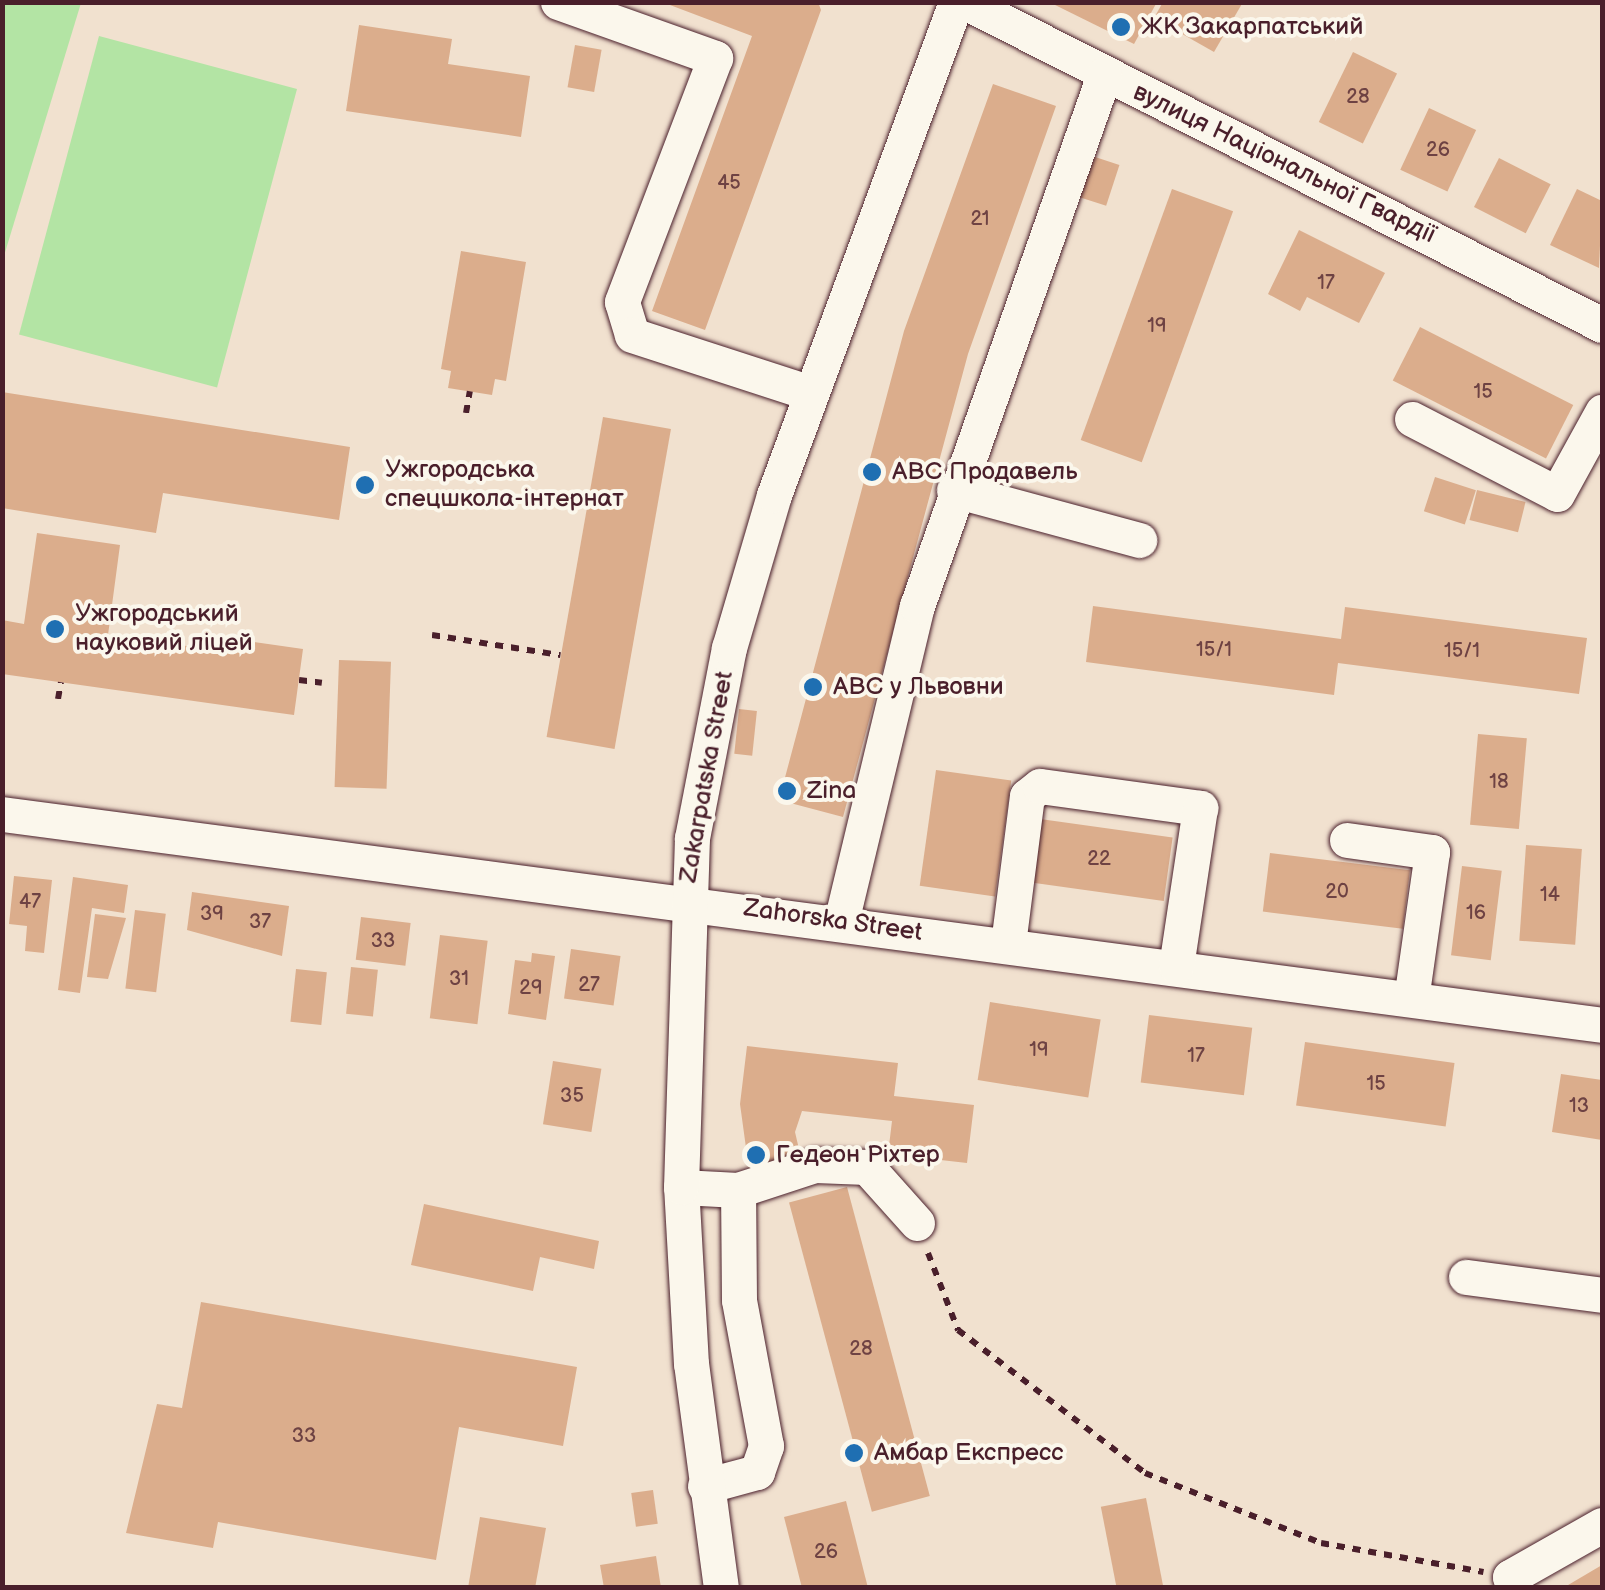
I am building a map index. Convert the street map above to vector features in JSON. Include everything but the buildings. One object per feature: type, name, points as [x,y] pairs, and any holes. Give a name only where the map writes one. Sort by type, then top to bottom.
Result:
[{"type":"street","points":[[558,2],[715,58],[622,302],[632,335],[812,393]]},
{"type":"street","name":"Zakarpatska Street","points":[[721,1588],[705,1486],[681,1188],[686,901],[729,648],[812,393],[956,2]]},
{"type":"street","name":"вулиця Національної Гвардії","points":[[965,2],[1602,325]]},
{"type":"street","points":[[841,922],[917,606],[954,490],[1104,75]]},
{"type":"street","points":[[1412,419],[1557,494],[1602,412]]},
{"type":"street","points":[[954,490],[1139,540]]},
{"type":"street","points":[[1008,944],[1028,796],[1058,788],[1200,808],[1176,966]]},
{"type":"street","name":"Zahorska Street","points":[[2,814],[686,901],[1602,1025]]},
{"type":"street","points":[[1347,840],[1432,852],[1411,999]]},
{"type":"street","points":[[681,1188],[738,1190],[815,1165],[866,1167],[916,1224]]},
{"type":"street","points":[[705,1486],[757,1472],[766,1446],[739,1300],[738,1190]]},
{"type":"street","points":[[1466,1277],[1602,1294]]},
{"type":"street","points":[[1512,1582],[1602,1524]]},
{"type":"path","points":[[466,412],[470,392]]},
{"type":"path","points":[[432,635],[560,655]]},
{"type":"path","points":[[299,680],[322,683]]},
{"type":"path","points":[[58,700],[61,682]]},
{"type":"path","points":[[916,1224],[958,1330],[1144,1473],[1321,1543],[1512,1582]]},
{"type":"green space","points":[[2,3],[81,3],[3,259]]},
{"type":"green space","points":[[99,36],[297,89],[217,388],[19,334]]},
{"type":"place","name":"ЖК Закарпатський","points":[[1121,27]]},
{"type":"place","name":"ABC Продавель","points":[[872,472]]},
{"type":"place","name":"Ужгородська спецшкола-інтернат","points":[[365,485]]},
{"type":"place","name":"Ужгородський науковий ліцей","points":[[55,629]]},
{"type":"place","name":"ABC у Львовни","points":[[813,687]]},
{"type":"place","name":"Zina","points":[[787,791]]},
{"type":"place","name":"Гедеон Ріхтер","points":[[756,1155]]},
{"type":"place","name":"Амбар Експресс","points":[[854,1453]]}]
